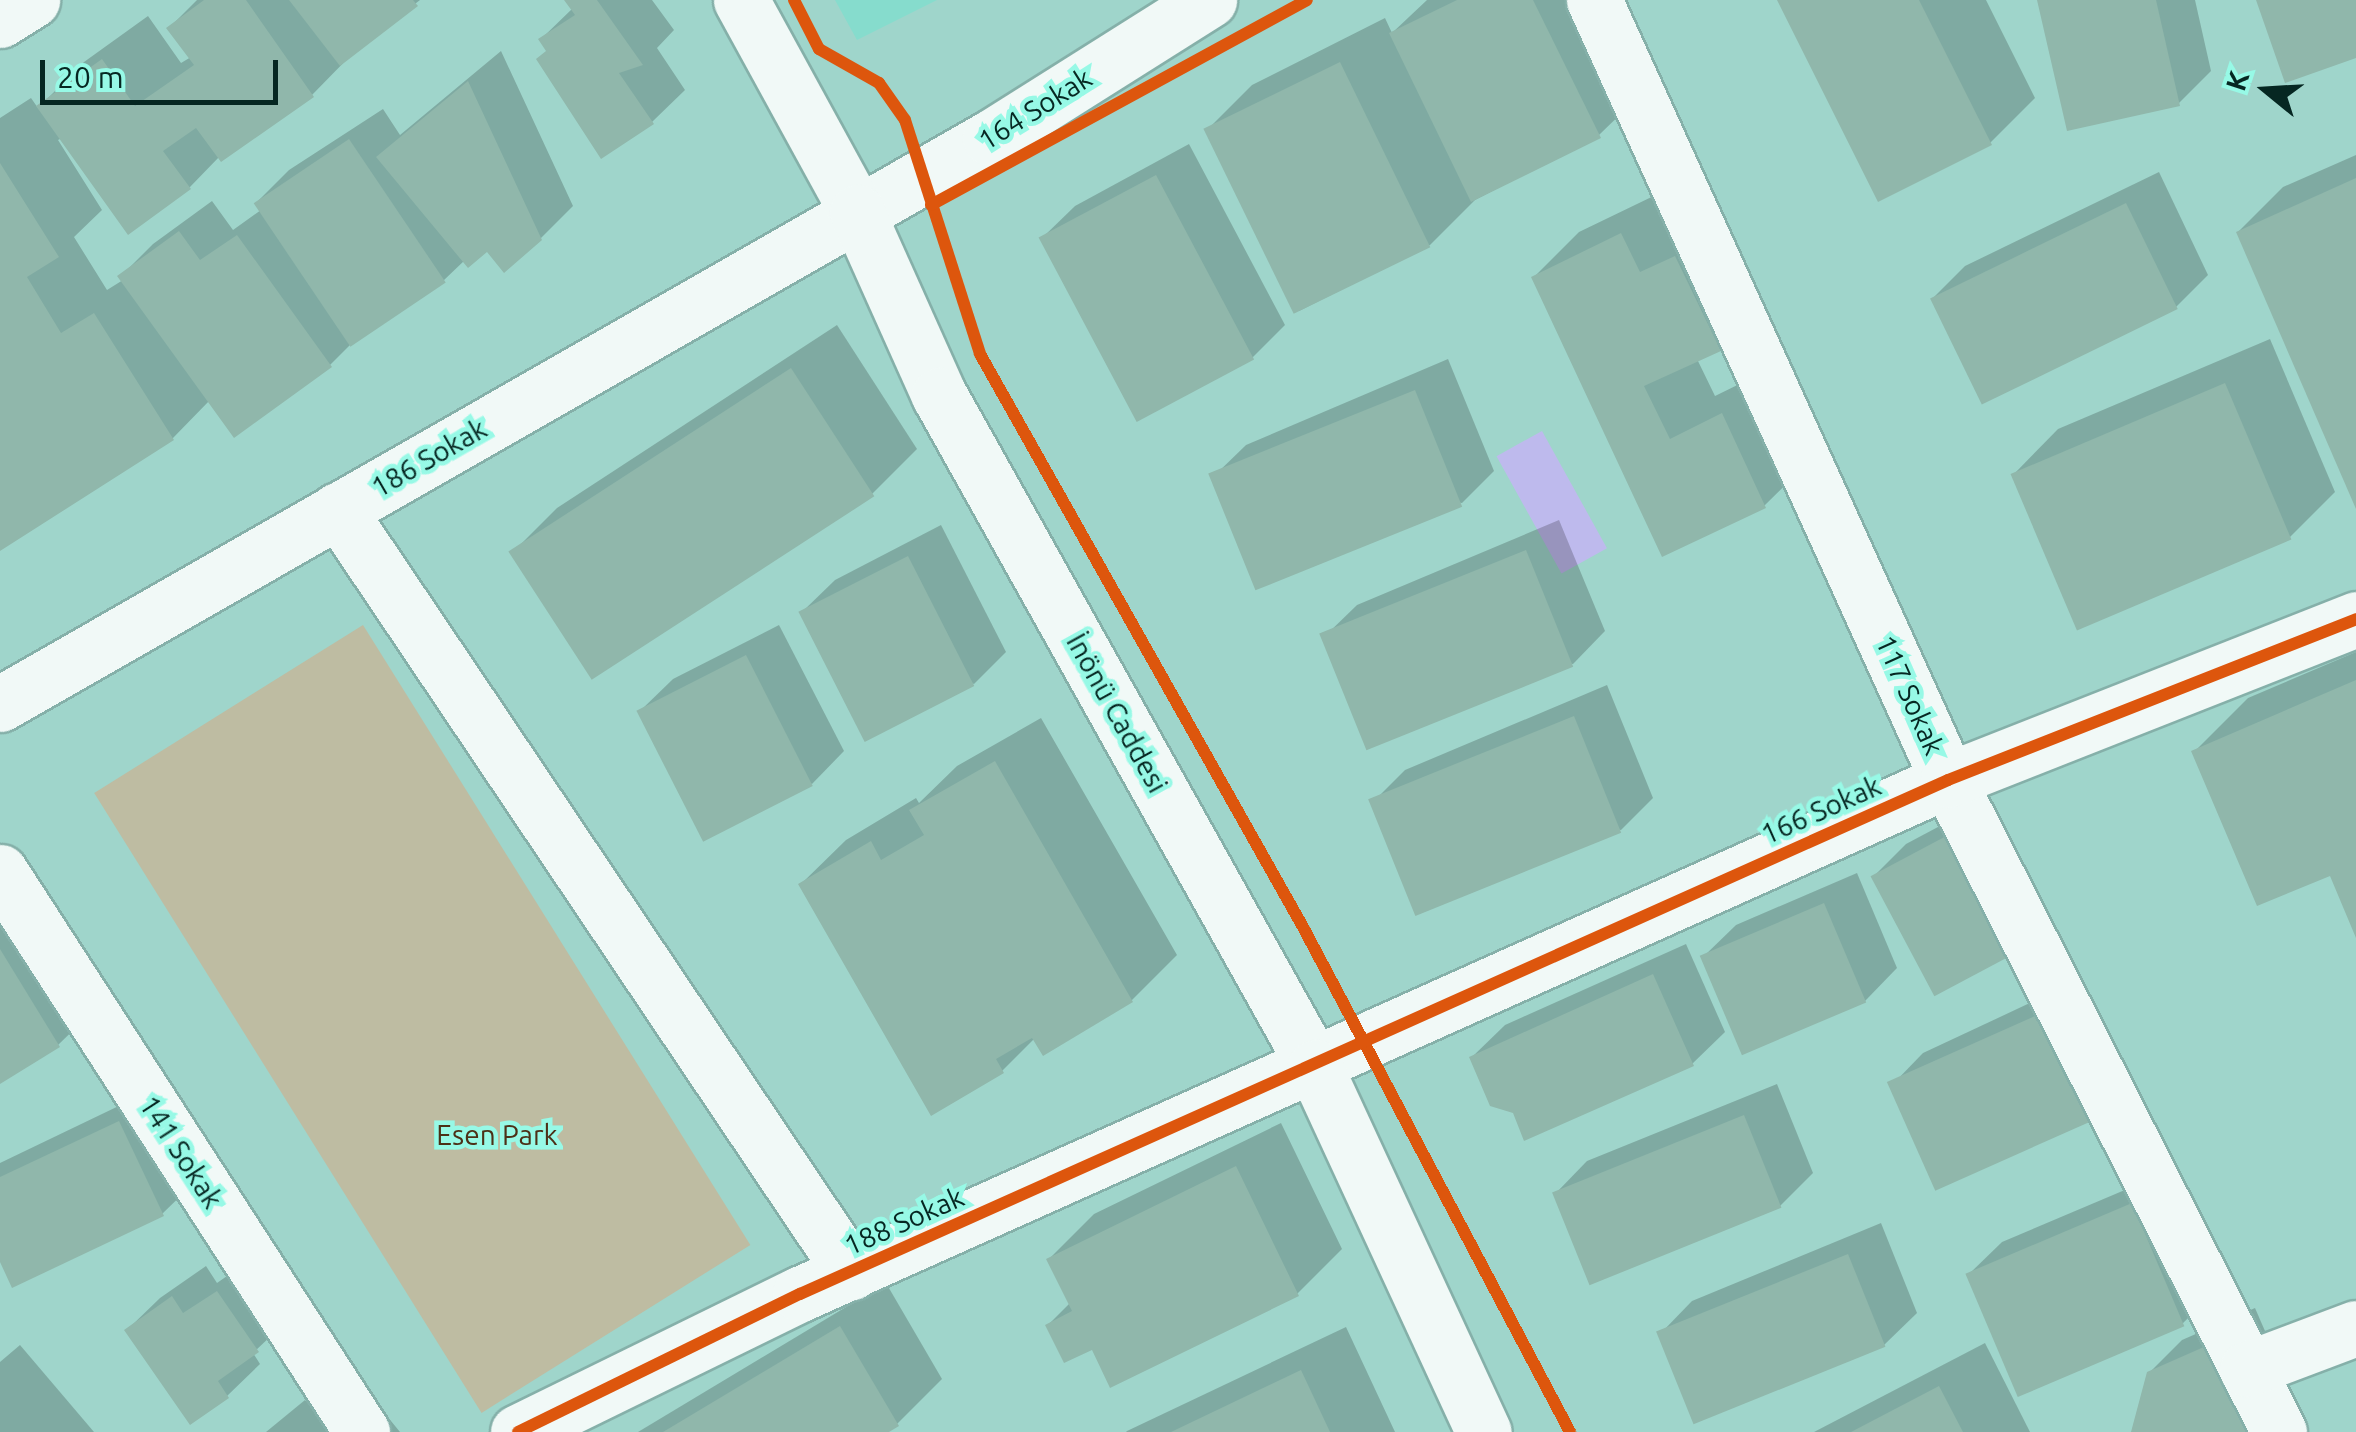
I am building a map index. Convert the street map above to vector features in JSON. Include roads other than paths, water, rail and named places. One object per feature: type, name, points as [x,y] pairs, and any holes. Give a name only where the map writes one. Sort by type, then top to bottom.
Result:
[{"type":"street","points":[[0,20],[32,0]]},
{"type":"street","name":"İnönü Caddesi","points":[[741,0],[857,212],[938,395],[1316,1066],[1484,1432]]},
{"type":"street","name":"164 Sokak","points":[[857,212],[990,138],[1208,0]]},
{"type":"street","name":"117 Sokak","points":[[1594,0],[1948,780],[2278,1432]]},
{"type":"street","name":"186 Sokak","points":[[0,704],[857,212]]},
{"type":"street","points":[[338,510],[851,1272]]},
{"type":"street","name":"166 Sokak","points":[[1316,1066],[1948,780],[2356,619]]},
{"type":"street","name":"141 Sokak","points":[[0,872],[362,1432]]},
{"type":"street","name":"188 Sokak","points":[[518,1432],[851,1272],[1316,1066]]},
{"type":"street","points":[[2247,1369],[2356,1328]]},
{"type":"park label","name":"Esen Park","points":[[497,1135]]}]
